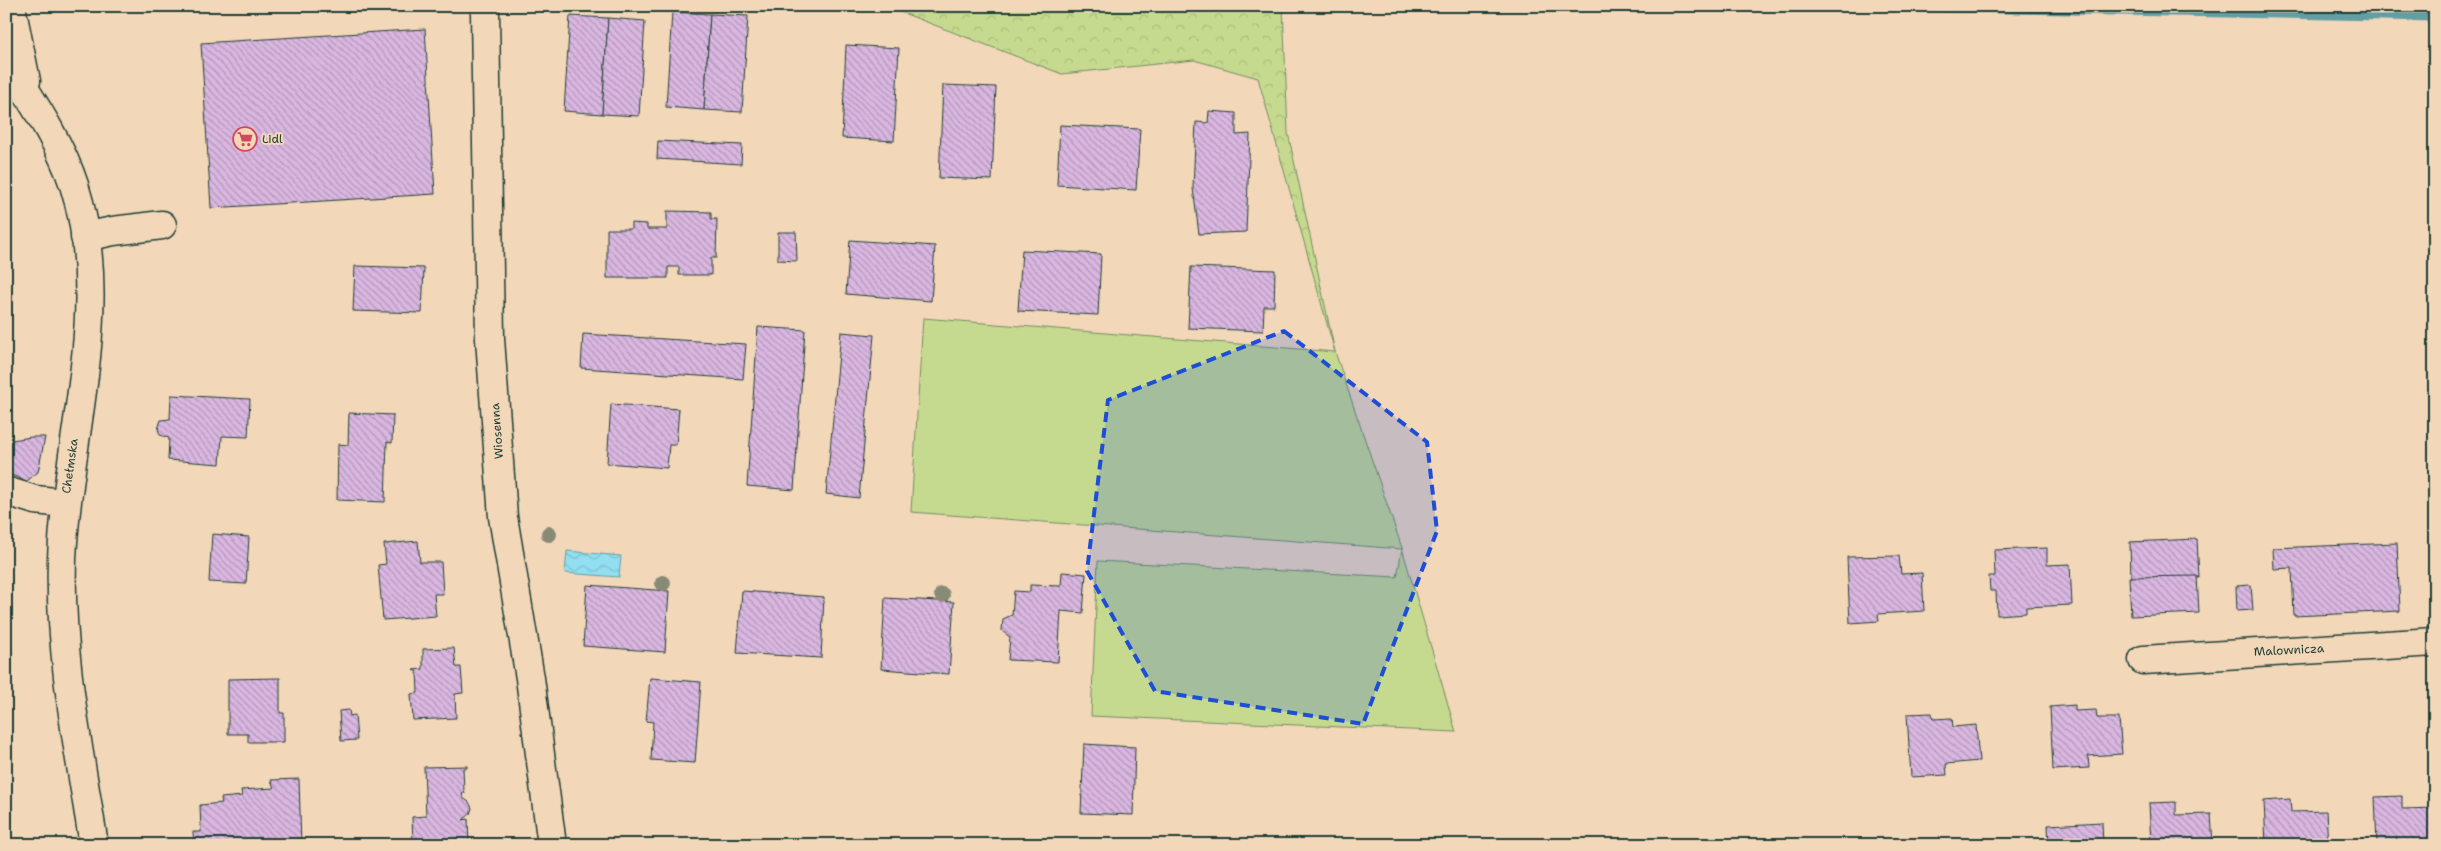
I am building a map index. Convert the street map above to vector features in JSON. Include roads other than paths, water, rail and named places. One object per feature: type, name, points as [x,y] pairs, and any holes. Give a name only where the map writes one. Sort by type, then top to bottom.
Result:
[{"type":"street","name":"Chełmska","points":[[12,6],[29,97]]},
{"type":"street","name":"Wiosenna","points":[[485,13],[490,339],[503,517],[530,678],[552,845]]},
{"type":"street","name":"Chełmska","points":[[6,60],[29,97],[73,182],[85,237],[90,303],[88,342],[65,503],[62,561],[63,643],[94,845]]},
{"type":"street","points":[[85,237],[113,231],[162,225]]},
{"type":"street","points":[[6,491],[36,500],[65,503]]},
{"type":"street","name":"Malownicza","points":[[2143,660],[2435,642]]},
{"type":"water","points":[[567,551],[621,556],[619,577],[565,573]]},
{"type":"waterway","points":[[1906,6],[2435,16]]},
{"type":"place","name":"Lidl","points":[[245,139]]}]
